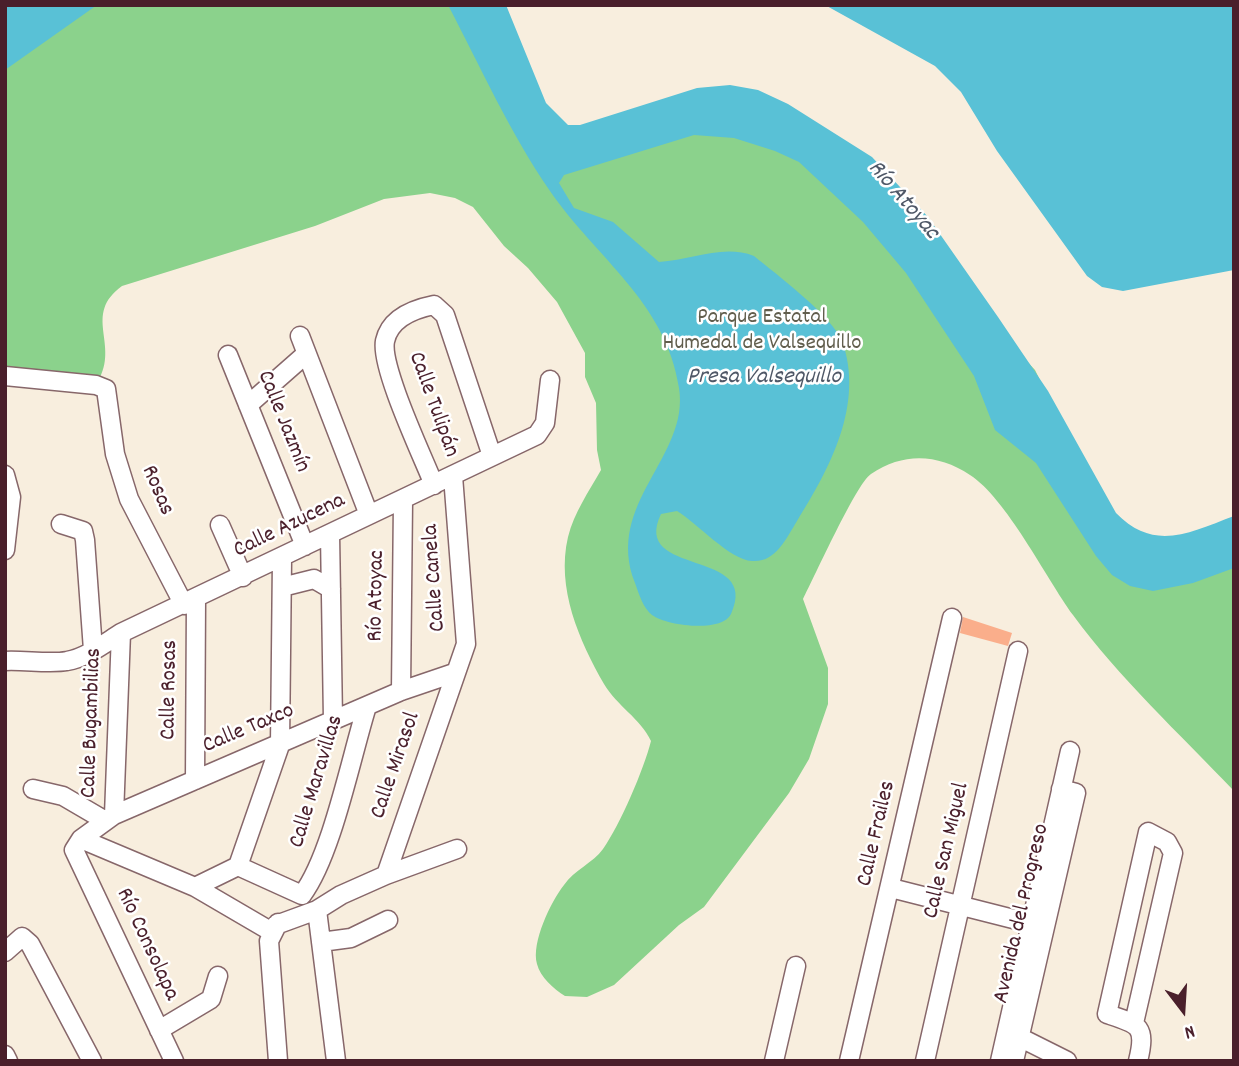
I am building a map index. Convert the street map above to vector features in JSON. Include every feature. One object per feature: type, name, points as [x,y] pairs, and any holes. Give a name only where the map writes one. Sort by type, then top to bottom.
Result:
[{"type":"street","name":"Calle Tulipán","points":[[434,485],[388,364],[385,342],[396,321],[404,315],[428,306],[440,308],[492,456]]},
{"type":"street","points":[[300,337],[369,515]]},
{"type":"street","points":[[248,405],[306,354]]},
{"type":"street","name":"Calle Jazmín","points":[[228,355],[305,547]]},
{"type":"street","name":"Rosas","points":[[5,376],[96,385],[106,389],[115,454],[129,499],[190,602]]},
{"type":"street","name":"Calle Azucena","points":[[5,661],[68,661],[121,633],[537,436],[542,430],[550,380]]},
{"type":"street","points":[[5,475],[11,497],[5,550]]},
{"type":"street","name":"Calle Canela","points":[[453,476],[466,644],[463,659],[454,673]]},
{"type":"street","name":"Río Atoyac","points":[[401,691],[403,501]]},
{"type":"street","points":[[61,524],[83,531],[93,650]]},
{"type":"street","points":[[220,524],[243,577]]},
{"type":"street","points":[[330,534],[333,720]]},
{"type":"street","points":[[195,887],[238,866],[280,746],[282,559]]},
{"type":"street","points":[[282,587],[314,579],[331,589]]},
{"type":"street","name":"Calle Rosas","points":[[190,602],[195,780]]},
{"type":"street","name":"Calle Frailes","points":[[849,1061],[952,618]]},
{"type":"street","name":"Calle Bugambilias","points":[[109,817],[121,633]]},
{"type":"street","name":"Calle San Miguel","points":[[925,1061],[1018,651]]},
{"type":"street","name":"Calle Taxco","points":[[78,844],[109,817],[280,746],[401,691],[454,673]]},
{"type":"street","name":"Calle Mirasol","points":[[386,875],[454,673]]},
{"type":"street","name":"Calle Maravillas","points":[[274,929],[302,895],[316,872],[367,706]]},
{"type":"street","name":"Avenida del Progreso","points":[[1000,1061],[1013,1034],[1036,924],[1076,793],[1061,789],[1070,751]]},
{"type":"street","points":[[33,789],[63,796],[109,817]]},
{"type":"street","points":[[1134,1023],[1173,853],[1167,842],[1148,832],[1107,1014],[1134,1023],[1141,1030],[1143,1042],[1138,1061]]},
{"type":"street","points":[[78,844],[195,887],[274,929]]},
{"type":"street","name":"Río Consolapa","points":[[78,844],[174,1061]]},
{"type":"street","points":[[278,1061],[269,941],[274,929],[386,875],[457,849]]},
{"type":"street","points":[[238,866],[302,895]]},
{"type":"street","points":[[891,888],[1036,924]]},
{"type":"street","points":[[317,910],[336,1061]]},
{"type":"street","points":[[321,942],[351,938],[388,920]]},
{"type":"street","points":[[5,952],[22,937],[38,954],[92,1061]]},
{"type":"street","points":[[774,1061],[796,966]]},
{"type":"street","points":[[159,1030],[211,999],[218,976]]},
{"type":"street","points":[[1013,1034],[1067,1061]]},
{"type":"street","name":"Avenida del Progreso","points":[[1013,1034],[1014,1061]]},
{"type":"street","points":[[5,1055],[8,1061]]},
{"type":"green space","name":"Parque Estatal Humedal de Valsequillo","points":[[45,5],[486,5],[565,140],[761,99],[926,251],[1035,370],[1120,541],[1149,548],[1234,522],[1234,791],[1130,683],[1091,638],[1062,599],[1011,520],[984,486],[970,475],[946,463],[921,458],[896,462],[871,474],[864,481],[803,599],[828,668],[828,704],[809,759],[789,793],[704,907],[679,925],[614,985],[587,997],[565,996],[548,982],[539,969],[536,955],[539,934],[553,901],[564,885],[599,854],[610,839],[631,796],[651,741],[641,725],[604,684],[578,632],[568,594],[565,556],[568,537],[578,511],[601,470],[597,450],[596,403],[585,377],[585,353],[557,302],[528,268],[504,246],[473,207],[455,198],[430,193],[384,199],[315,226],[122,286],[110,297],[104,308],[105,355],[104,367],[98,381],[5,376],[5,32]]},
{"type":"water","points":[[5,5],[97,5],[5,70]]},
{"type":"water","name":"Presa Valsequillo","points":[[448,5],[506,5],[546,103],[568,125],[580,125],[697,88],[730,85],[758,90],[788,104],[872,157],[928,217],[998,317],[1048,391],[1116,513],[1130,525],[1158,536],[1187,533],[1234,516],[1234,568],[1193,583],[1153,591],[1130,586],[1112,575],[1096,556],[1036,463],[995,430],[974,376],[906,273],[863,222],[799,162],[734,138],[694,135],[564,175],[559,183],[574,208],[613,222],[659,262],[719,252],[754,256],[803,296],[836,331],[842,341],[848,365],[849,389],[840,436],[821,480],[789,535],[767,558],[760,561],[743,559],[724,548],[677,511],[661,514],[656,534],[663,547],[729,579],[736,593],[731,614],[717,624],[681,625],[652,615],[644,605],[635,583],[628,554],[630,528],[638,504],[672,436],[679,413],[679,388],[672,358],[660,330],[645,306],[568,215],[535,169]]},
{"type":"water","points":[[825,5],[1234,5],[1234,270],[1123,291],[1102,287],[1087,276],[997,151],[961,92],[935,66]]},
{"type":"building","points":[[963,617],[1012,633],[1008,646],[960,633]]}]
